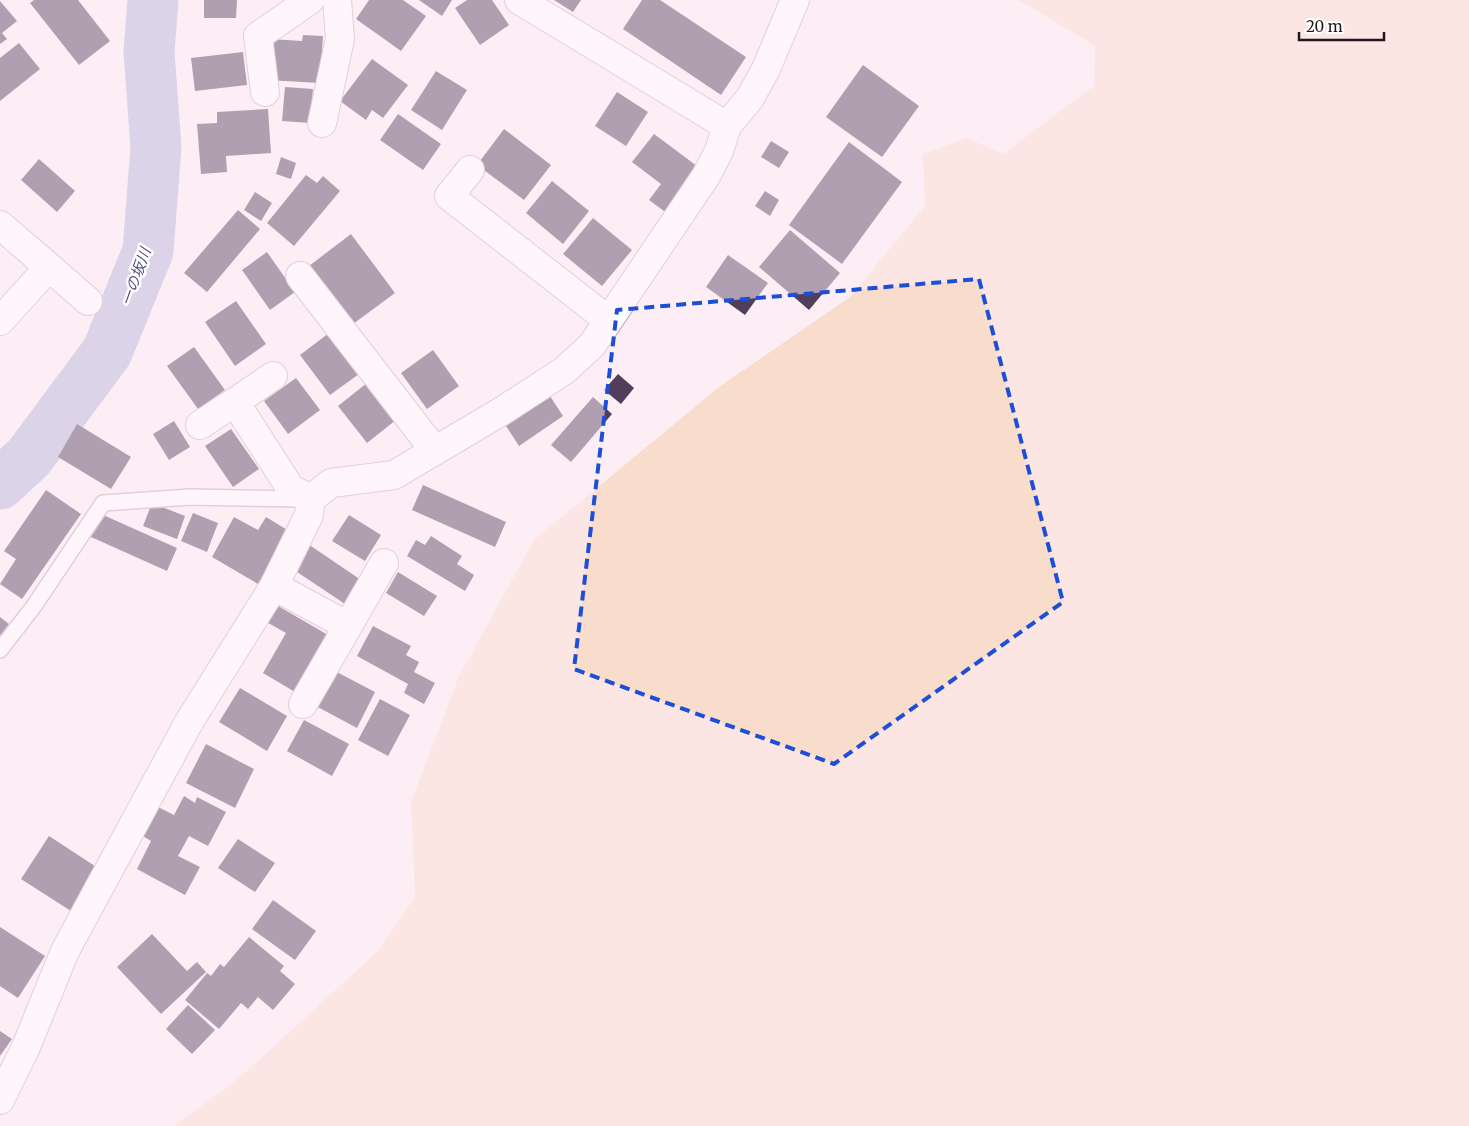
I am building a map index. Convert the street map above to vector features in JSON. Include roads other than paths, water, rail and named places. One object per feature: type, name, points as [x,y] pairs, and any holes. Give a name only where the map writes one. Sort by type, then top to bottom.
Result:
[{"type":"street","points":[[265,92],[258,36],[310,0]]},
{"type":"street","points":[[322,123],[340,38],[337,0]]},
{"type":"street","points":[[519,0],[727,126]]},
{"type":"street","points":[[0,1100],[26,1047],[65,951],[189,722],[274,586],[309,515],[311,499],[331,483],[394,475],[502,411],[565,370],[592,345],[706,176],[719,151],[727,126],[750,98],[758,84],[796,0]]},
{"type":"street","points":[[470,170],[450,196],[608,320]]},
{"type":"street","points":[[0,225],[88,301]]},
{"type":"street","points":[[0,321],[48,267]]},
{"type":"street","points":[[300,276],[435,451]]},
{"type":"street","points":[[200,425],[273,376]]},
{"type":"street","points":[[234,402],[292,489],[311,499]]},
{"type":"street","points":[[303,704],[384,563]]},
{"type":"street","points":[[274,586],[348,626]]},
{"type":"lane","points":[[0,650],[34,606],[103,503],[190,497],[311,499]]},
{"type":"waterway","name":"一の坂川","points":[[0,484],[29,457],[107,352],[148,251],[156,147],[149,52],[153,0]]}]
